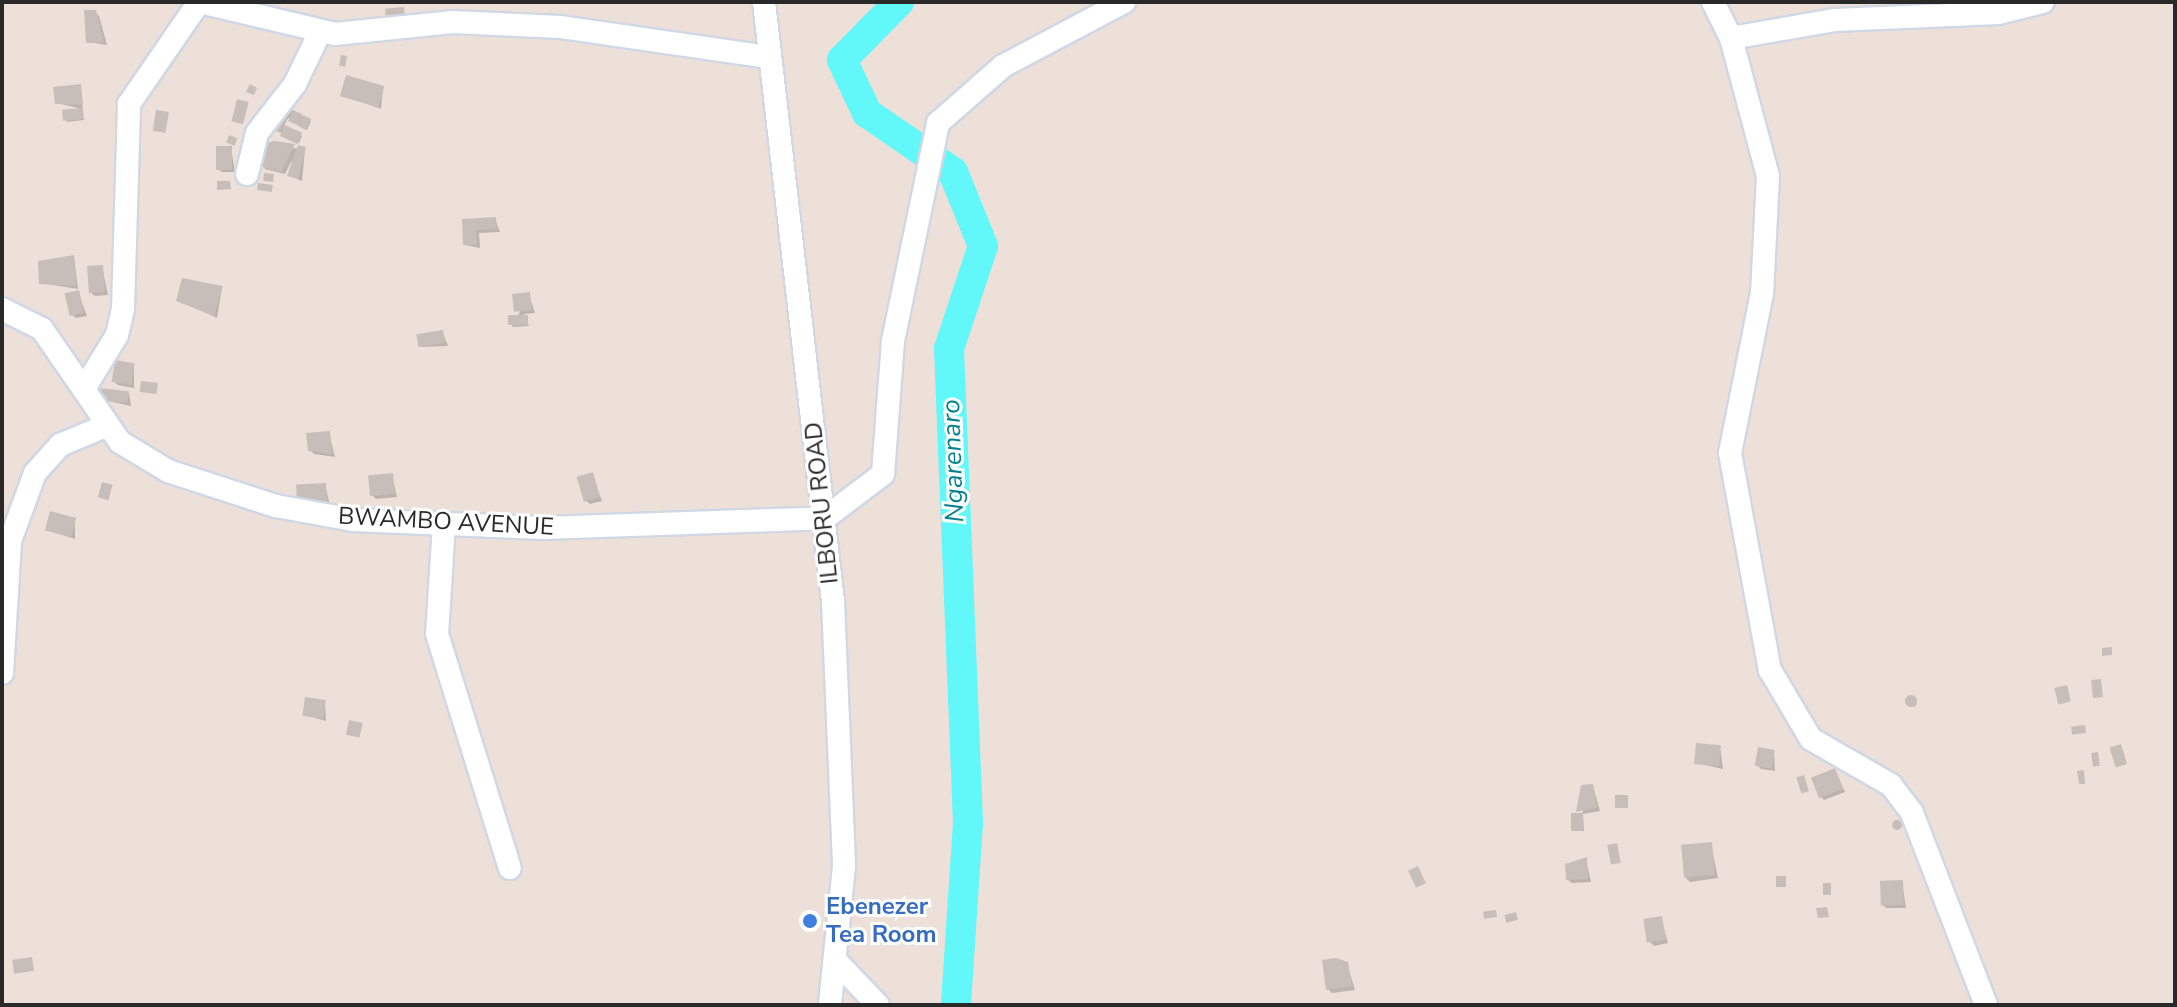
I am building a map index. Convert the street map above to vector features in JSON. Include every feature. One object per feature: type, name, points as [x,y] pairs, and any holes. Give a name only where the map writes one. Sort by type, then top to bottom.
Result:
[{"type":"street","points":[[84,389],[117,335],[123,309],[129,104],[200,2],[320,32],[453,22],[560,27],[769,57]]},
{"type":"street","name":"ILBORU ROAD","points":[[764,2],[825,518],[844,808],[830,1005]]},
{"type":"street","points":[[825,518],[883,474],[893,341],[921,176],[938,123],[1003,66],[1124,2]]},
{"type":"street","points":[[1713,2],[1731,38],[1768,176],[1762,293],[1730,453],[1770,670],[1811,739],[1891,785],[1912,813],[1986,1005]]},
{"type":"street","points":[[1731,38],[1835,20],[1998,13],[2043,2]]},
{"type":"street","points":[[247,174],[257,133],[295,84],[320,32]]},
{"type":"street","name":"BWAMBO AVENUE","points":[[2,309],[42,329],[84,389],[103,427],[168,471],[218,490],[319,515],[444,524],[589,528],[825,518]]},
{"type":"street","points":[[2,673],[10,541],[35,473],[60,445],[103,427]]},
{"type":"street","points":[[444,524],[437,634],[510,868]]},
{"type":"street","points":[[835,960],[878,1005]]},
{"type":"building","points":[[404,7],[405,19],[386,21],[385,9]]},
{"type":"building","points":[[84,10],[96,10],[104,42],[86,43]]},
{"type":"building","points":[[341,55],[347,56],[345,67],[339,66]]},
{"type":"building","points":[[346,75],[384,86],[378,107],[340,96]]},
{"type":"building","points":[[81,84],[83,105],[55,104],[53,87]]},
{"type":"building","points":[[250,84],[257,88],[254,95],[246,92]]},
{"type":"building","points":[[237,99],[249,102],[243,124],[231,121]]},
{"type":"building","points":[[282,103],[291,107],[280,133],[271,129]]},
{"type":"building","points":[[82,108],[83,119],[63,121],[62,110]]},
{"type":"building","points":[[156,110],[169,112],[166,133],[153,131]]},
{"type":"building","points":[[293,110],[302,114],[297,125],[288,121]]},
{"type":"building","points":[[303,115],[311,119],[306,130],[298,126]]},
{"type":"building","points":[[285,125],[302,133],[297,144],[280,136]]},
{"type":"building","points":[[229,135],[237,138],[235,146],[226,142]]},
{"type":"building","points":[[275,141],[295,144],[281,172],[259,166],[260,144]]},
{"type":"building","points":[[298,145],[306,147],[298,179],[287,176]]},
{"type":"building","points":[[216,146],[232,146],[232,170],[216,170]]},
{"type":"building","points":[[264,173],[274,174],[273,182],[263,181]]},
{"type":"building","points":[[217,181],[230,181],[231,189],[217,190]]},
{"type":"building","points":[[258,183],[273,185],[272,192],[257,190]]},
{"type":"building","points":[[496,217],[497,229],[476,230],[477,245],[463,245],[462,219]]},
{"type":"building","points":[[74,255],[76,286],[39,284],[38,261]]},
{"type":"building","points":[[103,265],[105,292],[89,293],[87,266]]},
{"type":"building","points":[[182,278],[223,286],[214,316],[176,301]]},
{"type":"building","points":[[79,290],[84,312],[70,316],[64,293]]},
{"type":"building","points":[[530,292],[532,310],[514,312],[512,294]]},
{"type":"building","points":[[508,315],[528,315],[528,325],[508,325]]},
{"type":"building","points":[[443,330],[445,343],[418,347],[416,334]]},
{"type":"building","points":[[115,360],[135,363],[131,385],[112,382]]},
{"type":"building","points":[[141,381],[158,383],[157,394],[140,392]]},
{"type":"building","points":[[98,388],[129,391],[128,403],[97,400]]},
{"type":"building","points":[[330,431],[332,454],[308,451],[306,433]]},
{"type":"building","points":[[593,472],[600,497],[584,502],[577,477]]},
{"type":"building","points":[[393,473],[395,494],[370,496],[368,475]]},
{"type":"building","points":[[102,482],[113,485],[108,500],[98,497]]},
{"type":"building","points":[[326,483],[327,502],[297,504],[296,485]]},
{"type":"building","points":[[50,511],[76,518],[71,537],[45,530]]},
{"type":"building","points":[[2112,647],[2112,655],[2102,656],[2102,648]]},
{"type":"building","points":[[2101,679],[2103,697],[2093,698],[2091,680]]},
{"type":"building","points":[[2067,685],[2071,702],[2058,704],[2054,688]]},
{"type":"building","points":[[1911,695],[1917,701],[1911,707],[1905,701]]},
{"type":"building","points":[[305,697],[326,700],[323,719],[302,716]]},
{"type":"building","points":[[349,720],[363,723],[360,738],[346,735]]},
{"type":"building","points":[[2085,725],[2086,733],[2072,735],[2071,727]]},
{"type":"building","points":[[1696,743],[1721,745],[1719,766],[1694,764]]},
{"type":"building","points":[[2121,744],[2127,764],[2116,768],[2110,748]]},
{"type":"building","points":[[1758,747],[1775,750],[1771,769],[1755,766]]},
{"type":"building","points":[[2098,752],[2100,766],[2093,767],[2091,753]]},
{"type":"building","points":[[1835,768],[1843,788],[1819,798],[1811,778]]},
{"type":"building","points":[[2084,770],[2085,784],[2079,784],[2077,771]]},
{"type":"building","points":[[1804,775],[1809,791],[1801,794],[1796,777]]},
{"type":"building","points":[[1593,784],[1597,808],[1576,812],[1581,785]]},
{"type":"building","points":[[1615,795],[1628,795],[1628,808],[1615,808]]},
{"type":"building","points":[[1571,813],[1583,813],[1583,831],[1571,831]]},
{"type":"building","points":[[1897,820],[1902,825],[1897,830],[1892,825]]},
{"type":"building","points":[[1712,842],[1715,875],[1684,878],[1681,845]]},
{"type":"building","points":[[1617,843],[1621,863],[1611,865],[1607,845]]},
{"type":"building","points":[[1587,857],[1588,879],[1566,880],[1565,864]]},
{"type":"building","points":[[1418,866],[1426,883],[1416,888],[1408,871]]},
{"type":"building","points":[[1776,876],[1786,876],[1786,887],[1776,887]]},
{"type":"building","points":[[1903,880],[1904,905],[1881,906],[1880,881]]},
{"type":"building","points":[[1823,883],[1831,883],[1831,895],[1823,895]]},
{"type":"building","points":[[1827,907],[1829,917],[1818,918],[1816,908]]},
{"type":"building","points":[[1496,910],[1497,917],[1484,919],[1483,912]]},
{"type":"building","points":[[1516,912],[1518,920],[1506,923],[1504,915]]},
{"type":"building","points":[[1662,916],[1666,940],[1647,943],[1643,919]]},
{"type":"building","points":[[32,957],[34,971],[14,974],[12,960]]},
{"type":"building","points":[[1336,958],[1348,962],[1352,986],[1326,990],[1322,960]]},
{"type":"waterway","name":"Ngarenaro","points":[[899,2],[842,60],[867,113],[953,172],[983,246],[949,349],[968,823],[956,1005]]},
{"type":"place","name":"Ebenezer Tea Room","points":[[810,921]]}]
